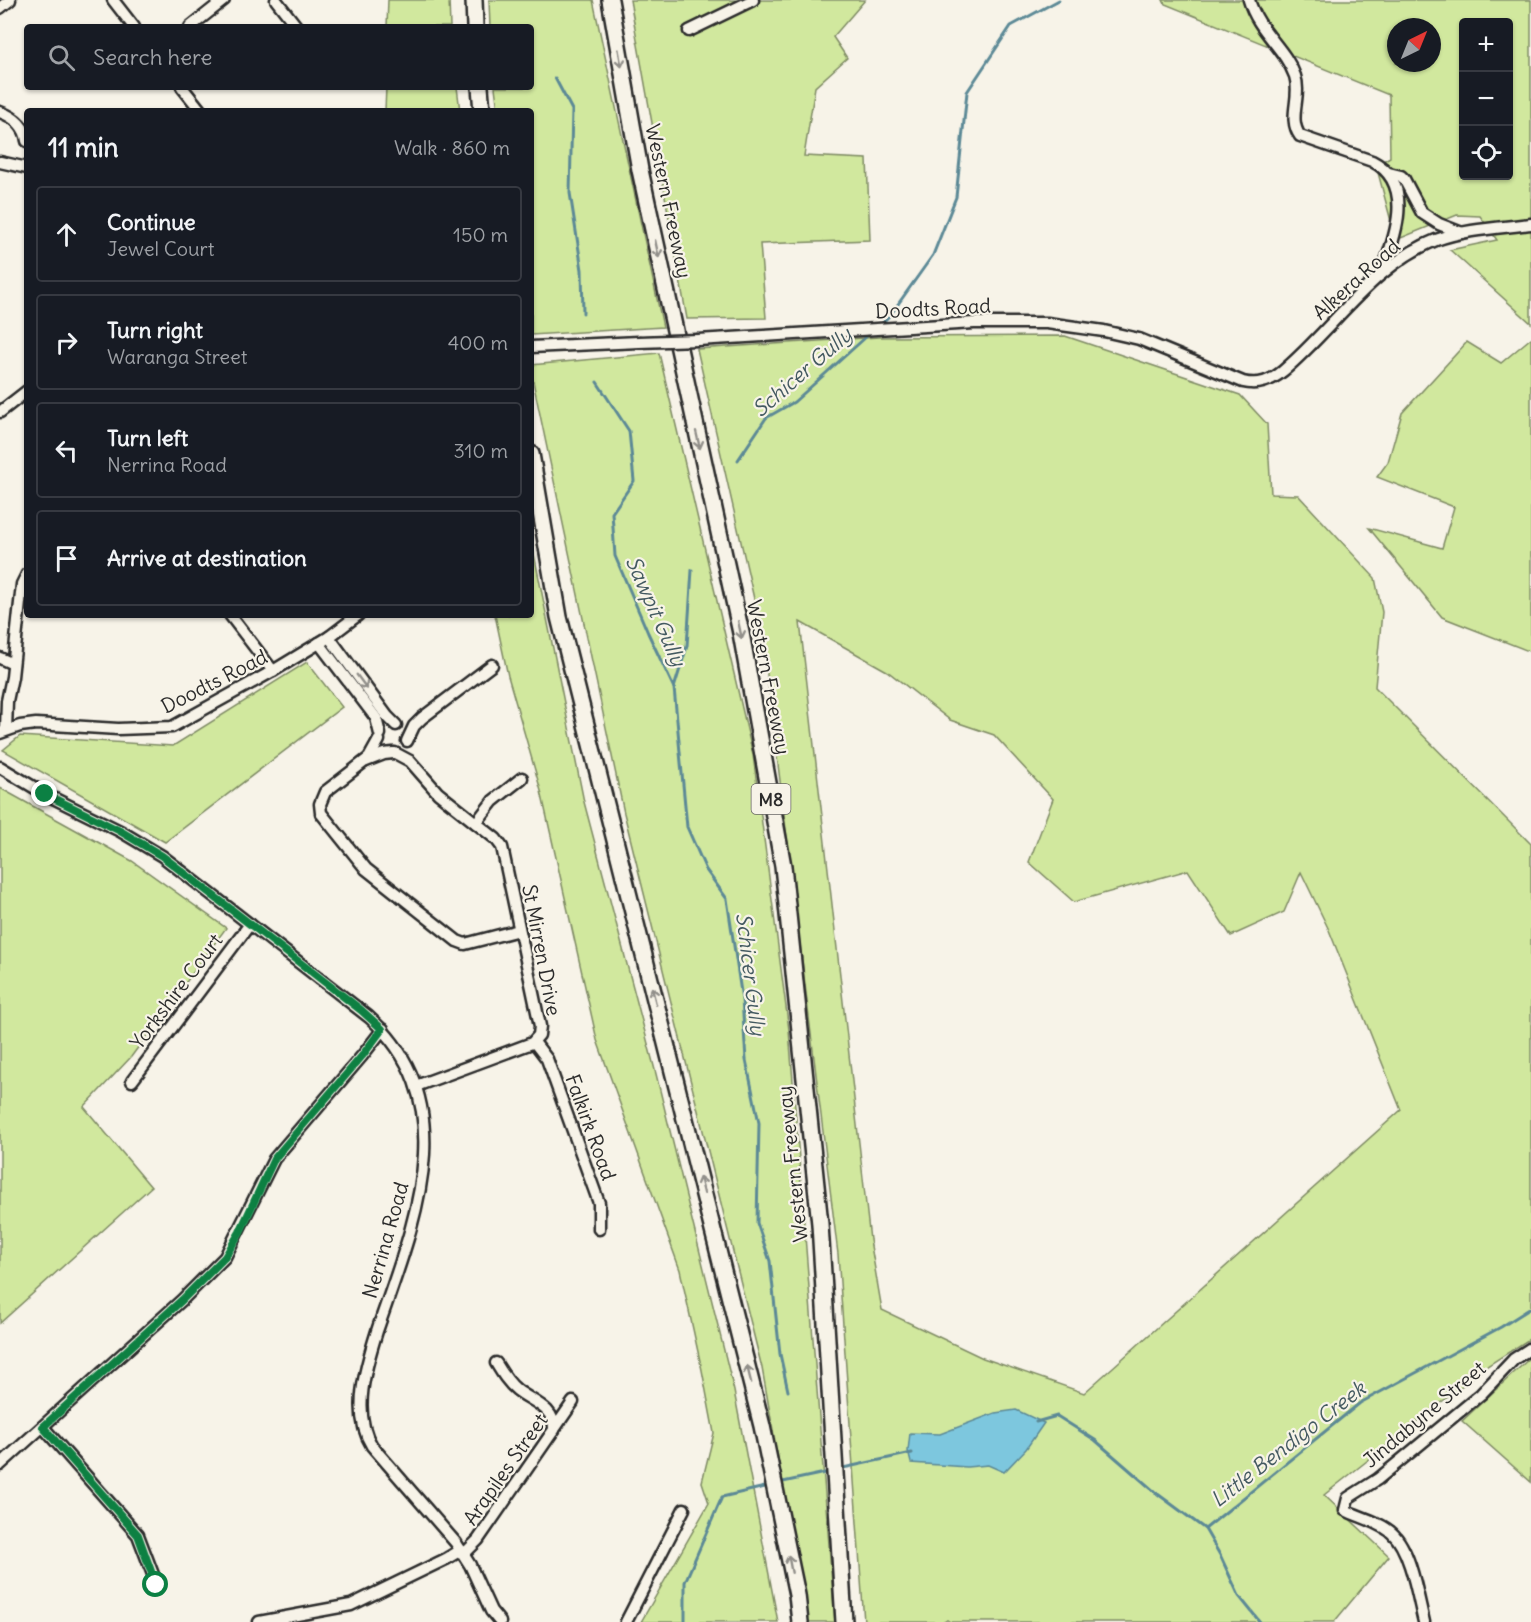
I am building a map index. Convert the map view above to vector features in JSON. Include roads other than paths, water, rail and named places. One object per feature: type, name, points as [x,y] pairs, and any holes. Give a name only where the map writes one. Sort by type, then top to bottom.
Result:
[{"type":"highway","points":[[474,0],[475,24]]},
{"type":"highway","name":"Western Freeway","points":[[610,0],[640,170],[741,633],[783,866],[820,1224],[844,1622]]},
{"type":"highway","points":[[480,90],[482,108]]},
{"type":"highway","points":[[534,471],[560,617],[762,1426],[797,1595],[800,1622]]},
{"type":"street","points":[[0,8],[10,0]]},
{"type":"street","points":[[112,0],[132,24]]},
{"type":"street","points":[[194,24],[224,0]]},
{"type":"street","points":[[276,0],[295,24]]},
{"type":"street","points":[[689,31],[753,0]]},
{"type":"street","points":[[1249,0],[1253,15],[1288,62],[1296,77],[1297,91],[1293,118],[1295,130],[1300,136],[1372,161],[1404,179],[1422,213],[1438,224],[1462,233]]},
{"type":"street","points":[[184,90],[199,108]]},
{"type":"street","points":[[0,112],[15,119],[24,132]]},
{"type":"street","points":[[0,162],[24,167]]},
{"type":"street","points":[[1380,277],[1390,250],[1398,216],[1398,191],[1389,172]]},
{"type":"street","name":"Alkera Road","points":[[1256,384],[1272,379],[1289,367],[1380,277],[1417,249],[1442,238],[1462,233],[1531,224]]},
{"type":"street","name":"Doodts Road","points":[[534,347],[699,340],[974,323],[1047,323],[1096,329],[1139,339],[1243,382],[1256,384]]},
{"type":"street","points":[[0,412],[24,393]]},
{"type":"street","points":[[3,732],[24,580]]},
{"type":"street","points":[[232,618],[273,671]]},
{"type":"street","name":"Doodts Road","points":[[3,732],[36,724],[118,729],[172,728],[273,671],[355,618]]},
{"type":"street","points":[[324,640],[387,716],[406,732],[407,742]]},
{"type":"street","points":[[324,640],[376,718],[385,750],[394,753]]},
{"type":"street","points":[[0,658],[13,664]]},
{"type":"street","points":[[363,763],[403,749],[413,729],[422,718],[492,665]]},
{"type":"street","points":[[422,718],[385,727],[372,755],[327,790],[320,804],[320,811],[366,869],[457,941],[465,944],[519,930]]},
{"type":"street","name":"St Mirren Drive","points":[[407,742],[421,774]]},
{"type":"street","name":"St Mirren Drive","points":[[394,753],[408,759],[444,799],[496,839],[504,850],[540,1026],[534,1042],[416,1086]]},
{"type":"street","name":"Nerrina Road","points":[[0,768],[45,794],[141,842],[191,878],[369,1017],[385,1032],[405,1059],[416,1086],[425,1131],[420,1188],[415,1216],[366,1365],[362,1416],[364,1431],[372,1446],[462,1552],[489,1607],[500,1622]]},
{"type":"street","name":"Nerrina Road","points":[[0,775],[45,794]]},
{"type":"street","points":[[476,823],[493,801],[522,778]]},
{"type":"street","name":"Yorkshire Court","points":[[132,1081],[250,924]]},
{"type":"street","points":[[0,1465],[182,1300],[225,1257],[240,1232],[274,1159],[385,1032]]},
{"type":"street","name":"Falkirk Road","points":[[534,1042],[547,1059],[599,1203],[598,1229]]},
{"type":"street","name":"Jindabyne Street","points":[[1424,1622],[1400,1542],[1391,1532],[1345,1510],[1348,1498],[1378,1479],[1481,1394],[1514,1359],[1531,1348]]},
{"type":"street","points":[[496,1364],[518,1390],[550,1412],[554,1418],[554,1430]]},
{"type":"street","name":"Arapiles Street","points":[[259,1622],[351,1605],[462,1552],[477,1542],[573,1402]]},
{"type":"street","points":[[43,1427],[138,1535],[156,1585]]},
{"type":"street","points":[[626,1622],[684,1509]]},
{"type":"water","points":[[1016,1410],[1044,1423],[1026,1449],[1004,1472],[988,1465],[967,1467],[911,1463],[908,1451],[910,1433],[940,1434],[995,1413]]},
{"type":"waterway","name":"Schicer Gully","points":[[883,322],[933,255],[956,197],[967,92],[1011,26],[1059,0]]},
{"type":"waterway","name":"Sawpit Gully","points":[[555,78],[572,110],[570,193],[582,270],[583,313]]},
{"type":"waterway","name":"Schicer Gully","points":[[738,460],[766,418],[794,402],[866,337]]},
{"type":"waterway","name":"Sawpit Gully","points":[[597,382],[629,431],[634,481],[612,513],[615,556],[674,688]]},
{"type":"waterway","name":"Schicer Gully","points":[[692,570],[687,646],[674,688],[687,827],[706,870],[727,899],[742,999],[746,1060],[759,1123],[757,1223],[770,1261],[780,1354],[788,1391]]},
{"type":"waterway","name":"Little Bendigo Creek","points":[[1036,1422],[1057,1416],[1095,1440],[1155,1492],[1205,1529],[1360,1403],[1501,1327],[1531,1308]]},
{"type":"waterway","name":"Little Bendigo Creek","points":[[843,1468],[912,1453]]},
{"type":"waterway","name":"Little Bendigo Creek","points":[[783,1482],[825,1473]]},
{"type":"waterway","name":"Little Bendigo Creek","points":[[685,1622],[685,1582],[722,1497],[765,1487]]},
{"type":"waterway","points":[[1205,1529],[1239,1596],[1260,1622]]}]
